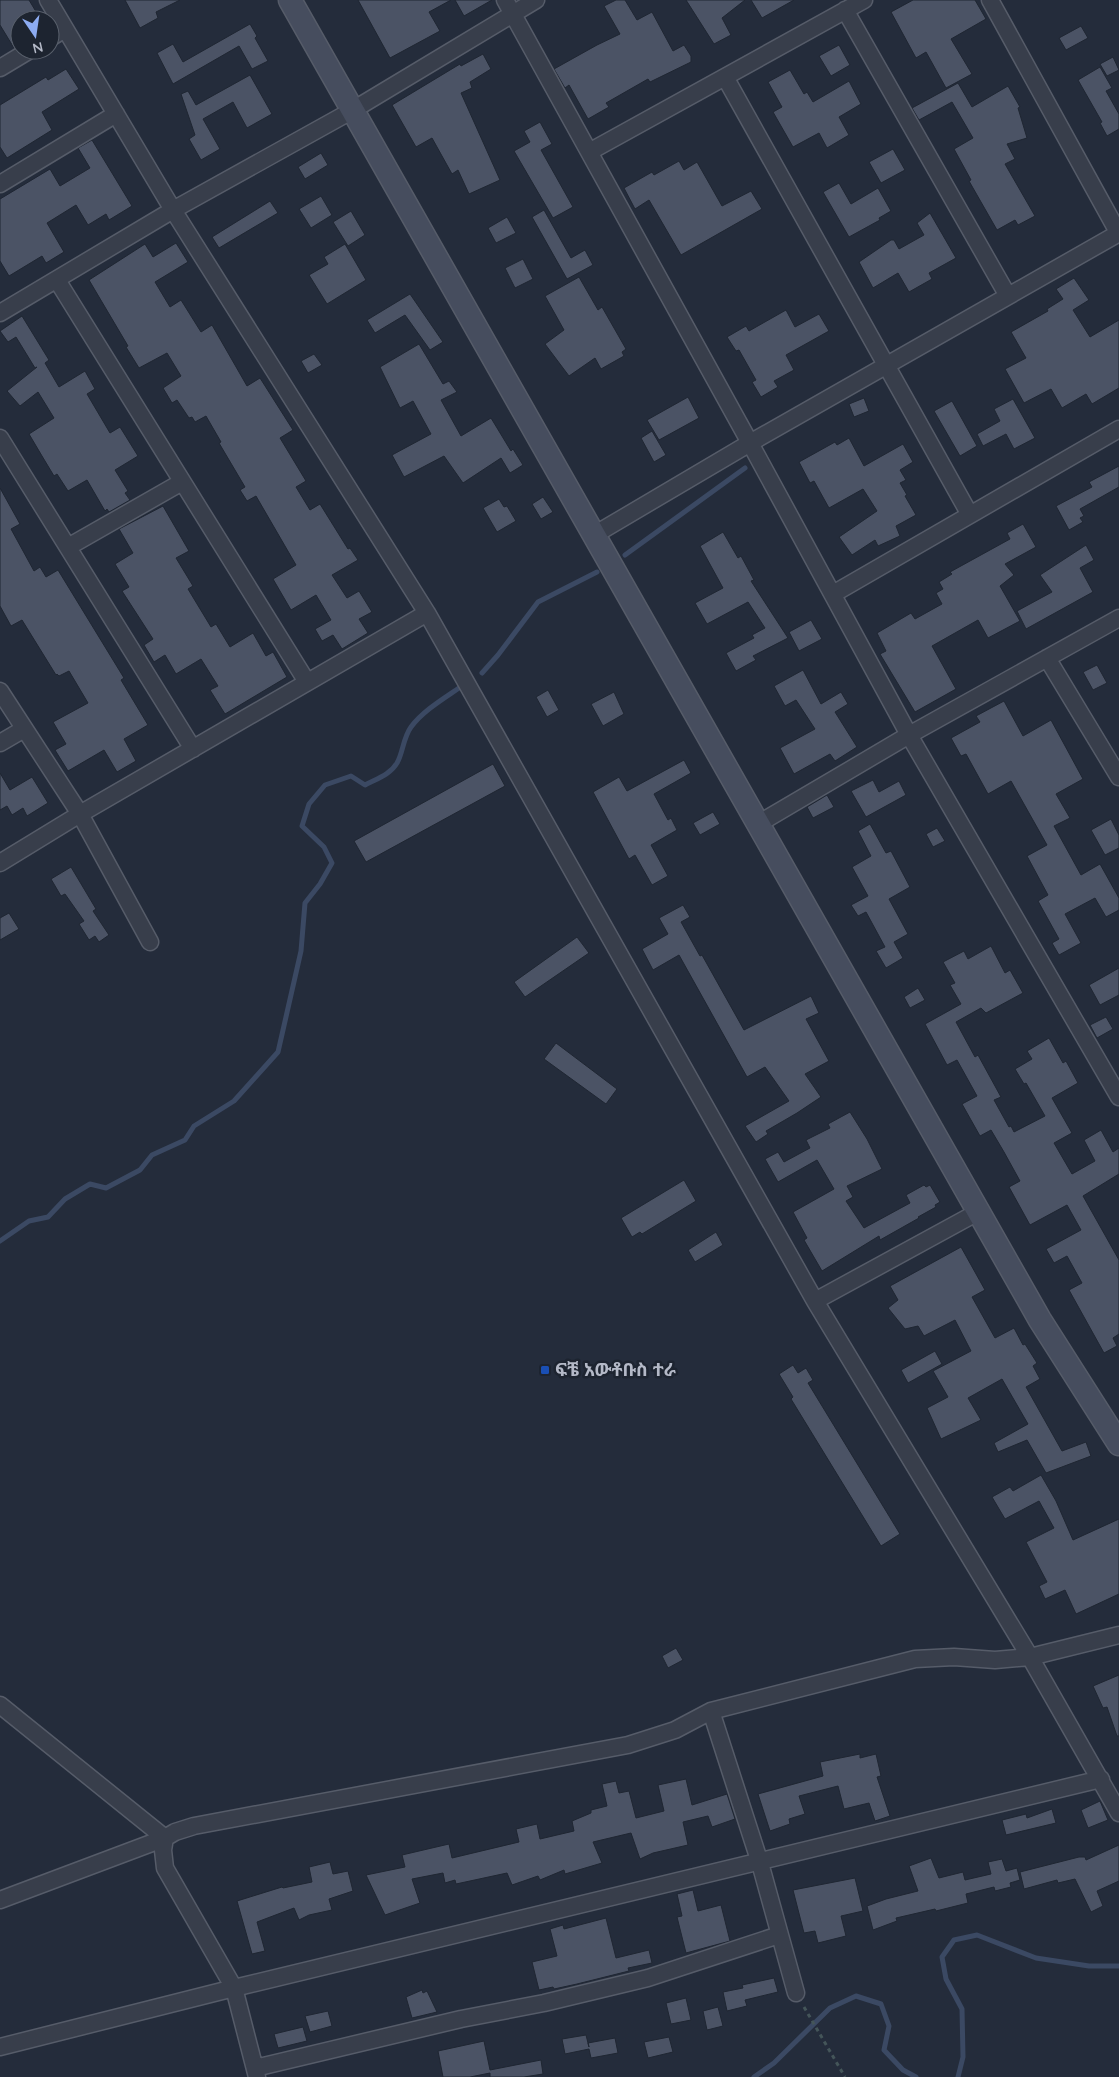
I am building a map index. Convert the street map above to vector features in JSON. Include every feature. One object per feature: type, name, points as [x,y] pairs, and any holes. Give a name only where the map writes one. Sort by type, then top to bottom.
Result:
[{"type":"street","points":[[48,0],[173,210],[427,613],[815,1301],[1030,1657],[1119,1813]]},
{"type":"street","points":[[290,0],[1040,1320],[1117,1436]]},
{"type":"street","points":[[0,313],[173,210],[353,110],[509,7],[536,0]]},
{"type":"street","points":[[589,152],[864,0]]},
{"type":"street","points":[[594,535],[750,443],[1119,234],[990,0]]},
{"type":"street","points":[[509,7],[909,735],[1119,1097]]},
{"type":"street","points":[[845,10],[1008,296]]},
{"type":"street","points":[[60,32],[65,29]]},
{"type":"street","points":[[0,68],[13,60]]},
{"type":"street","points":[[725,77],[970,515]]},
{"type":"street","points":[[0,184],[116,114]]},
{"type":"street","points":[[57,280],[307,682]]},
{"type":"street","points":[[833,594],[1119,429]]},
{"type":"street","points":[[0,438],[193,749]]},
{"type":"street","points":[[68,547],[182,482]]},
{"type":"street","points":[[0,863],[80,814],[427,613]]},
{"type":"street","points":[[758,824],[909,735],[1119,618]]},
{"type":"street","points":[[1046,658],[1119,777]]},
{"type":"street","points":[[0,691],[80,814],[150,942]]},
{"type":"street","points":[[0,743],[24,729]]},
{"type":"street","points":[[815,1301],[978,1212]]},
{"type":"street","points":[[0,1900],[194,1826],[628,1745],[675,1730],[711,1711],[915,1659],[954,1657],[995,1660],[1030,1657],[1119,1635]]},
{"type":"street","points":[[0,1704],[165,1838]]},
{"type":"street","points":[[711,1711],[760,1863],[796,1993]]},
{"type":"street","points":[[0,2047],[234,1988],[760,1863],[1101,1779]]},
{"type":"street","points":[[165,1838],[163,1850],[165,1868],[234,1988],[256,2072],[451,2021],[544,2003],[648,1978],[780,1935]]},
{"type":"path","points":[[796,1993],[845,2077]]},
{"type":"building","points":[[0,0],[29,0],[35,10],[10,10],[10,41],[0,25]]},
{"type":"building","points":[[125,0],[180,0],[156,12],[158,18],[140,28]]},
{"type":"building","points":[[358,0],[451,0],[429,12],[440,31],[390,58]]},
{"type":"building","points":[[455,0],[492,0],[464,16]]},
{"type":"building","points":[[616,0],[625,0],[637,20],[652,12],[673,51],[684,45],[691,56],[691,62],[650,82],[648,79],[606,103],[609,107],[588,119],[569,85],[565,88],[554,69],[620,34],[604,6]]},
{"type":"building","points":[[686,0],[745,0],[722,18],[731,35],[714,44]]},
{"type":"building","points":[[751,0],[794,0],[762,18]]},
{"type":"building","points":[[913,0],[975,0],[986,19],[951,39],[972,74],[946,88],[926,52],[916,58],[891,12]]},
{"type":"building","points":[[250,24],[257,36],[255,38],[268,61],[252,69],[239,46],[173,84],[157,53],[173,44],[183,62]]},
{"type":"building","points":[[1081,26],[1088,38],[1066,50],[1059,38]]},
{"type":"building","points":[[839,45],[850,65],[831,76],[819,56]]},
{"type":"building","points":[[483,54],[491,69],[470,82],[472,88],[461,93],[500,180],[469,194],[458,170],[452,174],[432,138],[416,147],[392,105],[460,64],[461,66]]},
{"type":"building","points":[[1113,57],[1119,70],[1107,76],[1100,64]]},
{"type":"building","points":[[1100,67],[1112,88],[1106,91],[1119,114],[1119,129],[1107,136],[1100,123],[1102,122],[1078,80]]},
{"type":"building","points":[[66,69],[79,89],[42,112],[52,130],[7,158],[0,147],[0,105],[46,77],[48,80]]},
{"type":"building","points":[[790,70],[804,94],[807,92],[813,102],[849,81],[861,104],[839,117],[849,135],[827,148],[819,133],[793,147],[773,112],[782,107],[768,82]]},
{"type":"building","points":[[250,75],[272,114],[247,128],[233,102],[203,119],[220,149],[201,160],[189,139],[195,135],[181,94],[188,91],[196,105]]},
{"type":"building","points":[[958,83],[972,107],[1008,86],[1020,107],[1018,108],[1027,138],[1007,144],[1015,159],[1005,164],[1035,216],[1018,225],[1015,220],[997,230],[969,181],[971,180],[954,149],[973,138],[952,102],[919,120],[912,108]]},
{"type":"building","points":[[540,122],[552,144],[541,150],[573,207],[553,218],[514,151],[530,142],[524,131]]},
{"type":"building","points":[[92,140],[132,206],[109,220],[106,214],[88,225],[76,205],[47,223],[64,252],[46,263],[42,256],[9,276],[0,261],[0,199],[50,169],[60,186],[90,168],[78,148]]},
{"type":"building","points":[[893,149],[905,170],[881,183],[869,162]]},
{"type":"building","points":[[321,153],[328,165],[305,179],[298,167]]},
{"type":"building","points":[[679,161],[684,170],[697,162],[722,206],[751,191],[762,209],[681,255],[649,200],[635,209],[624,188],[652,172],[654,175]]},
{"type":"building","points":[[839,183],[851,204],[878,188],[891,211],[879,218],[880,220],[849,237],[823,192]]},
{"type":"building","points":[[321,196],[332,215],[311,228],[299,209]]},
{"type":"building","points":[[270,201],[278,213],[219,248],[212,237]]},
{"type":"building","points":[[544,210],[571,258],[585,250],[593,265],[567,279],[532,217]]},
{"type":"building","points":[[351,211],[365,235],[348,246],[333,222]]},
{"type":"building","points":[[930,213],[956,258],[929,273],[932,279],[909,292],[898,273],[873,288],[859,262],[891,240],[894,240],[899,249],[924,235],[917,223]]},
{"type":"building","points":[[507,217],[516,233],[496,243],[488,228]]},
{"type":"building","points":[[176,243],[188,262],[155,282],[170,307],[181,300],[201,332],[212,325],[247,386],[260,378],[293,430],[280,438],[306,481],[296,487],[310,510],[320,504],[348,549],[350,548],[358,560],[332,575],[347,598],[359,591],[372,612],[359,619],[368,633],[342,649],[333,635],[322,641],[315,629],[331,620],[316,595],[291,610],[273,579],[296,565],[256,496],[247,501],[240,490],[245,487],[219,443],[221,442],[206,416],[195,422],[192,417],[189,418],[177,400],[172,403],[163,388],[181,376],[167,353],[139,368],[89,280],[145,244],[153,257]]},
{"type":"building","points":[[345,244],[366,280],[327,304],[309,275],[328,264],[324,257]]},
{"type":"building","points":[[523,259],[533,279],[515,288],[505,268]]},
{"type":"building","points":[[579,277],[598,310],[602,307],[626,349],[622,352],[624,356],[601,369],[595,358],[569,376],[545,344],[564,330],[545,296]]},
{"type":"building","points":[[1074,278],[1089,300],[1073,310],[1090,337],[1119,320],[1119,388],[1092,404],[1086,394],[1062,408],[1051,389],[1024,403],[1005,369],[1026,358],[1011,332],[1048,311],[1047,309],[1063,299],[1056,289]]},
{"type":"building","points":[[410,294],[443,342],[430,350],[405,315],[375,333],[367,320]]},
{"type":"building","points":[[786,310],[795,327],[819,314],[829,331],[786,355],[794,370],[774,381],[778,387],[761,397],[752,382],[756,380],[739,350],[736,351],[727,337],[746,326],[749,331]]},
{"type":"building","points":[[22,316],[49,360],[45,363],[59,387],[85,371],[95,389],[87,394],[110,433],[120,427],[138,456],[115,470],[128,491],[125,493],[130,500],[109,512],[107,509],[105,511],[87,480],[68,491],[57,474],[54,476],[42,456],[29,434],[54,418],[38,392],[20,406],[7,391],[37,367],[35,368],[16,337],[8,342],[0,331]]},
{"type":"building","points":[[419,344],[443,384],[449,381],[457,392],[441,400],[461,436],[491,418],[511,451],[513,449],[523,465],[510,473],[501,458],[463,483],[444,456],[404,477],[392,455],[431,434],[413,401],[400,408],[380,367]]},
{"type":"building","points":[[314,354],[322,365],[308,373],[301,361]]},
{"type":"building","points":[[688,397],[699,418],[659,440],[647,420]]},
{"type":"building","points":[[864,398],[869,411],[854,417],[849,404]]},
{"type":"building","points":[[1013,399],[1035,438],[1014,449],[1006,434],[983,446],[977,434],[1000,421],[994,409]]},
{"type":"building","points":[[952,401],[977,446],[960,456],[934,411]]},
{"type":"building","points":[[652,431],[666,455],[654,462],[641,438]]},
{"type":"building","points":[[849,438],[864,466],[903,444],[913,462],[900,470],[906,480],[900,483],[916,515],[896,526],[900,536],[878,546],[875,540],[852,555],[839,537],[877,511],[863,489],[829,508],[814,481],[810,483],[799,462],[835,442],[837,445]]},
{"type":"building","points":[[1119,466],[1119,487],[1080,509],[1084,516],[1080,518],[1083,522],[1069,530],[1056,506],[1092,487],[1089,482]]},
{"type":"building","points":[[0,488],[20,524],[11,529],[34,571],[40,567],[46,577],[58,570],[124,678],[121,680],[148,725],[124,739],[136,761],[117,772],[104,750],[68,771],[55,750],[66,744],[53,722],[88,703],[69,671],[59,676],[56,675],[22,620],[11,626],[0,606]]},
{"type":"building","points":[[543,497],[553,512],[541,519],[532,504]]},
{"type":"building","points":[[499,499],[504,507],[507,506],[516,521],[497,532],[483,508]]},
{"type":"building","points":[[163,506],[189,551],[176,558],[193,586],[188,589],[211,627],[216,624],[230,647],[253,633],[266,656],[273,652],[287,677],[225,714],[210,690],[218,686],[201,659],[176,674],[165,655],[154,662],[144,645],[153,639],[122,591],[129,587],[115,564],[133,553],[119,529]]},
{"type":"building","points":[[1023,524],[1036,547],[1005,564],[1014,575],[1000,586],[1020,621],[988,638],[978,620],[932,646],[956,689],[915,712],[880,654],[886,651],[877,633],[911,613],[915,619],[942,604],[936,593],[943,589],[939,582],[952,574],[950,572],[1010,539],[1007,533]]},
{"type":"building","points":[[723,532],[738,558],[741,556],[754,580],[751,581],[788,638],[753,656],[756,660],[736,671],[726,653],[754,638],[752,635],[765,628],[748,602],[707,624],[695,603],[723,588],[700,546]]},
{"type":"building","points":[[1086,545],[1094,560],[1080,568],[1093,592],[1026,629],[1017,611],[1052,592],[1040,575]]},
{"type":"building","points":[[811,620],[822,639],[799,651],[789,632]]},
{"type":"building","points":[[1097,665],[1107,683],[1093,690],[1083,672]]},
{"type":"building","points":[[803,670],[821,704],[841,692],[848,704],[835,712],[857,747],[835,761],[830,754],[794,774],[780,748],[815,729],[796,700],[785,706],[774,686]]},
{"type":"building","points":[[548,690],[559,710],[547,717],[536,697]]},
{"type":"building","points":[[614,692],[624,714],[603,726],[591,704]]},
{"type":"building","points":[[1004,701],[1023,736],[1051,720],[1083,779],[1056,794],[1070,818],[1054,826],[1081,875],[1100,864],[1119,898],[1119,910],[1106,917],[1095,898],[1065,914],[1081,943],[1059,955],[1052,943],[1059,939],[1038,901],[1048,895],[1027,856],[1047,845],[1011,781],[988,794],[966,754],[961,756],[951,738],[980,722],[976,716]]},
{"type":"building","points":[[684,760],[691,773],[654,794],[668,820],[671,818],[677,830],[651,845],[668,876],[652,885],[635,855],[629,859],[593,792],[619,777],[627,791]]},
{"type":"building","points":[[493,764],[505,786],[366,862],[354,841]]},
{"type":"building","points":[[0,773],[10,790],[32,777],[48,803],[27,816],[23,808],[12,815],[7,806],[0,810]]},
{"type":"building","points":[[873,780],[879,792],[899,781],[906,795],[866,817],[851,791]]},
{"type":"building","points":[[827,795],[834,807],[813,818],[807,807]]},
{"type":"building","points":[[713,812],[720,824],[700,835],[693,823]]},
{"type":"building","points":[[1111,819],[1119,835],[1119,848],[1105,855],[1091,830]]},
{"type":"building","points":[[870,824],[886,853],[891,851],[910,887],[889,899],[908,934],[894,942],[903,958],[886,968],[876,951],[885,947],[866,912],[858,916],[851,905],[868,896],[852,867],[871,856],[858,831]]},
{"type":"building","points":[[937,828],[945,841],[933,847],[926,834]]},
{"type":"building","points":[[71,867],[96,909],[93,911],[109,935],[99,942],[95,936],[89,940],[79,924],[84,921],[65,894],[61,896],[51,879]]},
{"type":"building","points":[[683,905],[690,917],[681,922],[700,956],[702,955],[744,1030],[811,996],[819,1013],[806,1019],[829,1061],[805,1074],[821,1097],[766,1131],[768,1134],[756,1142],[745,1126],[789,1101],[765,1067],[747,1077],[679,955],[653,970],[642,949],[668,934],[659,918]]},
{"type":"building","points":[[9,913],[19,929],[0,940],[0,918]]},
{"type":"building","points":[[577,937],[589,953],[525,997],[514,982]]},
{"type":"building","points":[[991,946],[1005,973],[1010,970],[1023,993],[986,1013],[981,1008],[956,1022],[975,1057],[978,1055],[1001,1097],[994,1100],[1009,1127],[1011,1126],[1014,1132],[1045,1116],[1026,1083],[1024,1084],[1015,1069],[1032,1059],[1027,1051],[1049,1038],[1063,1063],[1066,1061],[1078,1083],[1052,1098],[1072,1133],[1054,1143],[1072,1174],[1095,1161],[1084,1140],[1101,1130],[1113,1152],[1119,1148],[1119,1174],[1083,1196],[1119,1260],[1119,1334],[1113,1338],[1117,1346],[1104,1353],[1069,1290],[1082,1283],[1067,1256],[1054,1263],[1046,1249],[1081,1230],[1067,1205],[1030,1225],[1009,1187],[1020,1181],[1004,1152],[991,1130],[980,1136],[962,1104],[977,1096],[957,1060],[947,1065],[925,1024],[961,1004],[950,985],[955,983],[943,962],[964,951],[968,959]]},
{"type":"building","points":[[1119,968],[1119,995],[1100,1005],[1089,985]]},
{"type":"building","points":[[918,988],[925,1000],[910,1008],[904,997]]},
{"type":"building","points":[[1106,1017],[1113,1029],[1097,1038],[1090,1025]]},
{"type":"building","points":[[556,1043],[617,1089],[606,1104],[544,1059]]},
{"type":"building","points":[[850,1112],[867,1139],[882,1169],[847,1186],[853,1197],[846,1201],[864,1228],[910,1203],[906,1195],[924,1185],[926,1187],[930,1185],[940,1202],[935,1205],[936,1207],[919,1218],[880,1240],[879,1236],[822,1271],[804,1240],[807,1238],[793,1212],[834,1189],[817,1160],[778,1182],[765,1159],[778,1152],[784,1162],[810,1148],[806,1140],[830,1128],[828,1124]]},
{"type":"building","points":[[684,1180],[696,1201],[642,1234],[640,1232],[632,1237],[621,1218]]},
{"type":"building","points":[[716,1232],[723,1245],[695,1262],[688,1250]]},
{"type":"building","points":[[961,1247],[985,1290],[972,1297],[995,1338],[1014,1328],[1023,1345],[1025,1344],[1037,1363],[1033,1366],[1040,1379],[1026,1387],[1062,1451],[1086,1442],[1091,1456],[1046,1473],[1027,1440],[998,1452],[994,1443],[1028,1424],[1002,1379],[968,1398],[981,1420],[941,1439],[927,1408],[948,1397],[933,1371],[971,1351],[955,1320],[924,1336],[918,1326],[905,1329],[888,1308],[898,1300],[890,1286]]},
{"type":"building","points":[[935,1351],[942,1364],[908,1383],[901,1370]]},
{"type":"building","points":[[793,1365],[798,1373],[806,1368],[813,1380],[808,1383],[900,1534],[881,1546],[791,1399],[793,1397],[779,1374]]},
{"type":"building","points":[[1041,1475],[1056,1501],[1073,1540],[1119,1519],[1119,1594],[1076,1614],[1065,1590],[1045,1599],[1039,1586],[1047,1582],[1026,1542],[1054,1528],[1039,1501],[1005,1519],[992,1497],[1010,1487],[1013,1491]]},
{"type":"building","points":[[676,1648],[683,1660],[668,1668],[662,1656]]},
{"type":"building","points":[[1119,1675],[1119,1736],[1117,1736],[1107,1707],[1103,1708],[1093,1686]]},
{"type":"building","points":[[860,1754],[860,1758],[876,1754],[881,1776],[877,1777],[890,1816],[875,1821],[869,1803],[844,1809],[838,1786],[799,1796],[805,1814],[789,1819],[790,1824],[770,1831],[758,1794],[823,1776],[820,1762]]},
{"type":"building","points":[[686,1779],[692,1805],[727,1794],[735,1819],[712,1827],[708,1816],[683,1822],[688,1845],[653,1853],[640,1859],[631,1833],[593,1842],[602,1863],[565,1874],[564,1870],[540,1880],[538,1876],[512,1885],[507,1873],[456,1884],[455,1880],[445,1883],[443,1873],[412,1879],[420,1903],[385,1915],[366,1875],[405,1867],[402,1855],[449,1844],[452,1858],[519,1842],[516,1829],[537,1824],[540,1839],[574,1831],[572,1821],[591,1813],[591,1810],[607,1806],[602,1784],[616,1781],[619,1793],[629,1791],[636,1818],[664,1811],[658,1785]]},
{"type":"building","points":[[1100,1801],[1108,1820],[1088,1828],[1081,1810]]},
{"type":"building","points":[[1052,1809],[1056,1823],[1006,1835],[1002,1820],[1026,1814],[1027,1818]]},
{"type":"building","points":[[1119,1845],[1119,1881],[1097,1891],[1103,1906],[1091,1912],[1075,1879],[1058,1883],[1057,1880],[1024,1889],[1020,1872],[1079,1857],[1085,1857],[1086,1860]]},
{"type":"building","points":[[931,1858],[939,1878],[963,1872],[965,1880],[991,1874],[988,1862],[1002,1859],[1006,1871],[1017,1868],[1020,1880],[1010,1883],[1011,1887],[995,1891],[994,1887],[966,1894],[968,1903],[896,1918],[897,1921],[873,1930],[867,1906],[918,1891],[909,1866]]},
{"type":"building","points":[[330,1862],[333,1874],[348,1871],[353,1891],[329,1899],[332,1910],[309,1915],[299,1920],[294,1908],[257,1922],[265,1951],[252,1954],[237,1901],[282,1887],[312,1882],[309,1867]]},
{"type":"building","points":[[855,1878],[863,1911],[841,1916],[846,1936],[818,1943],[815,1931],[804,1933],[793,1890]]},
{"type":"building","points":[[693,1890],[698,1911],[721,1905],[730,1941],[686,1953],[677,1917],[682,1916],[677,1894]]},
{"type":"building","points":[[606,1918],[616,1958],[649,1950],[652,1963],[628,1968],[629,1971],[577,1984],[539,1990],[532,1962],[557,1956],[550,1929],[563,1925],[564,1929]]},
{"type":"building","points":[[774,1978],[778,1992],[745,2000],[747,2006],[727,2011],[723,1992],[743,1988],[742,1985]]},
{"type":"building","points":[[422,1990],[423,1993],[427,1991],[437,2012],[412,2018],[406,1997]]},
{"type":"building","points":[[686,1998],[691,2020],[671,2024],[666,2003]]},
{"type":"building","points":[[718,2007],[723,2026],[707,2030],[703,2011]]},
{"type":"building","points":[[328,2011],[332,2026],[310,2032],[305,2016]]},
{"type":"building","points":[[303,2027],[307,2041],[278,2048],[274,2034]]},
{"type":"building","points":[[586,2035],[588,2043],[615,2038],[618,2053],[591,2058],[589,2049],[565,2054],[562,2039]]},
{"type":"building","points":[[669,2037],[673,2052],[648,2058],[644,2042]]},
{"type":"building","points":[[484,2041],[490,2070],[541,2060],[543,2074],[524,2077],[490,2077],[490,2073],[470,2077],[443,2077],[438,2051]]},
{"type":"waterway","points":[[625,555],[745,468]]},
{"type":"waterway","points":[[482,673],[538,602],[597,572]]},
{"type":"waterway","points":[[0,1241],[29,1221],[48,1217],[65,1199],[90,1184],[106,1188],[140,1170],[152,1155],[185,1140],[194,1126],[234,1101],[278,1052],[301,951],[305,903],[320,884],[332,863],[324,847],[302,826],[309,804],[325,785],[351,776],[365,785],[391,771],[399,759],[406,736],[411,727],[427,711],[459,688]]},
{"type":"waterway","points":[[958,2077],[963,2057],[962,2009],[946,1979],[942,1957],[954,1940],[977,1935],[1036,1958],[1089,1966],[1119,1966]]},
{"type":"waterway","points":[[754,2077],[774,2063],[830,2008],[856,1996],[881,2004],[889,2026],[884,2050],[903,2070],[916,2077]]},
{"type":"place","name":"ፍቼ አውቶቡስ ተራ","points":[[545,1370]]}]
